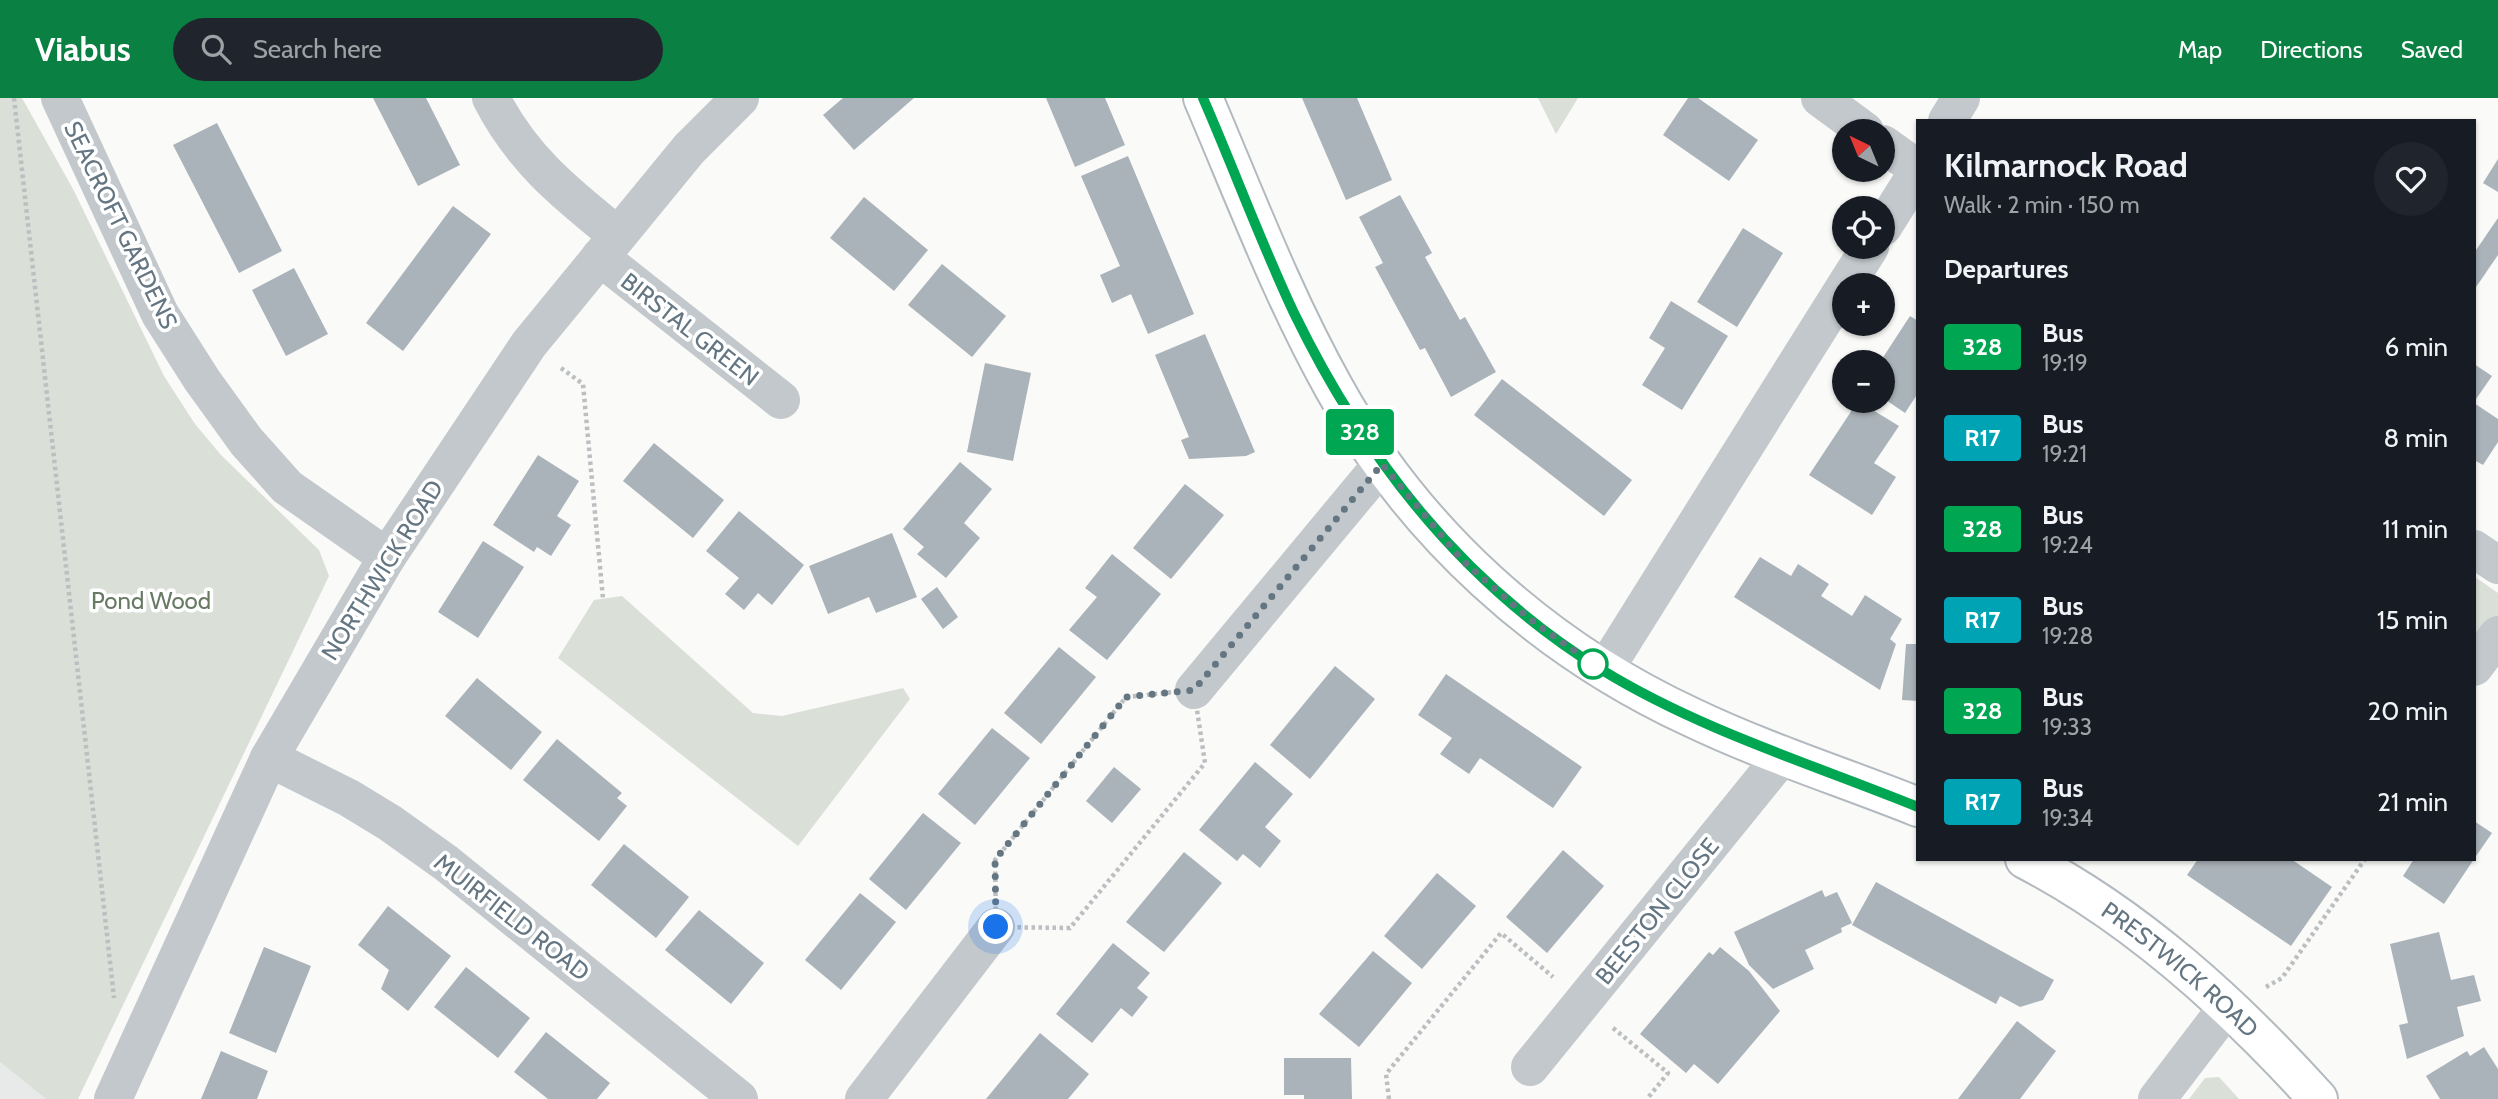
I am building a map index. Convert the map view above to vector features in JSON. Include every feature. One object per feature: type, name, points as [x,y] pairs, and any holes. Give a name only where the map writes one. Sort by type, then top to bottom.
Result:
[{"type":"main road","points":[[1203,98],[1294,312],[1335,389],[1382,464],[1463,561],[1531,620],[1604,671],[1690,717],[1916,806]]},
{"type":"main road","name":"PRESTWICK ROAD","points":[[2028,861],[2091,899],[2139,933],[2228,1006],[2318,1099]]},
{"type":"street","name":"SEACROFT GARDENS","points":[[60,98],[160,314],[202,380],[246,441],[287,487],[387,557]]},
{"type":"street","name":"BIRSTAL GREEN","points":[[491,98],[508,129],[536,166],[608,246],[781,400]]},
{"type":"street","name":"NORTHWICK ROAD","points":[[114,1099],[269,758],[387,557],[529,344],[689,149],[740,98]]},
{"type":"street","points":[[1820,98],[1849,119]]},
{"type":"street","points":[[1948,119],[1961,98]]},
{"type":"street","points":[[1895,153],[1916,169]]},
{"type":"street","points":[[1895,207],[1916,173]]},
{"type":"street","points":[[1604,671],[1832,308]]},
{"type":"street","points":[[1194,690],[1382,464]]},
{"type":"street","points":[[2476,550],[2498,565]]},
{"type":"street","points":[[2476,664],[2498,635]]},
{"type":"street","name":"BEESTON CLOSE","points":[[1530,1067],[1783,755]]},
{"type":"street","name":"MUIRFIELD ROAD","points":[[269,758],[349,798],[446,863],[739,1099]]},
{"type":"street","points":[[864,1099],[996,927]]},
{"type":"street","points":[[2157,1099],[2228,1006]]},
{"type":"path","points":[[14,98],[115,1010]]},
{"type":"path","points":[[529,344],[583,384],[603,599]]},
{"type":"path","points":[[1194,690],[1205,763],[1070,928],[996,927],[995,860],[1126,697],[1194,690]]},
{"type":"path","points":[[2228,1006],[2282,978],[2364,861]]},
{"type":"path","points":[[1389,1099],[1386,1074],[1502,933],[1581,1003],[1668,1073],[1647,1099]]},
{"type":"shaded area","points":[[0,1062],[46,1099],[0,1099]]},
{"type":"green space","name":"Pond Wood","points":[[0,98],[22,98],[73,189],[164,376],[195,424],[221,455],[319,550],[329,576],[78,1099],[46,1099],[0,1062]]},
{"type":"green space","points":[[1538,98],[1578,98],[1556,134]]},
{"type":"green space","points":[[2476,578],[2498,593],[2498,618],[2476,650]]},
{"type":"green space","points":[[622,596],[753,713],[782,716],[903,688],[910,699],[798,846],[558,658],[594,600]]},
{"type":"green space","points":[[2219,1077],[2239,1099],[2189,1099],[2205,1078]]},
{"type":"building","points":[[373,98],[426,98],[460,165],[418,186]]},
{"type":"building","points":[[843,98],[914,98],[854,150],[823,115]]},
{"type":"building","points":[[1046,98],[1105,98],[1125,145],[1075,167]]},
{"type":"building","points":[[1302,98],[1357,98],[1392,180],[1346,200]]},
{"type":"building","points":[[1688,98],[1698,98],[1758,140],[1729,181],[1663,135]]},
{"type":"building","points":[[217,123],[282,251],[239,273],[173,145]]},
{"type":"building","points":[[1128,156],[1194,314],[1148,334],[1131,294],[1112,303],[1100,275],[1120,266],[1081,176]]},
{"type":"building","points":[[2498,159],[2498,192],[2483,183]]},
{"type":"building","points":[[1400,195],[1432,253],[1425,257],[1460,320],[1465,317],[1496,372],[1451,397],[1425,348],[1420,350],[1375,267],[1383,263],[1359,217]]},
{"type":"building","points":[[864,197],[928,250],[894,291],[830,238]]},
{"type":"building","points":[[453,206],[491,234],[403,351],[366,323]]},
{"type":"building","points":[[2498,218],[2498,255],[2476,287],[2476,250]]},
{"type":"building","points":[[1743,228],[1783,253],[1737,327],[1697,302]]},
{"type":"building","points":[[942,264],[1006,316],[972,357],[908,305]]},
{"type":"building","points":[[294,268],[328,334],[286,356],[252,290]]},
{"type":"building","points":[[1671,301],[1728,336],[1682,410],[1642,385],[1665,348],[1649,338]]},
{"type":"building","points":[[1910,316],[1916,320],[1916,396],[1905,413],[1895,406],[1895,350],[1888,350]]},
{"type":"building","points":[[1205,334],[1255,452],[1246,456],[1189,459],[1181,440],[1189,437],[1155,355]]},
{"type":"building","points":[[985,363],[1031,373],[1013,461],[967,452]]},
{"type":"building","points":[[2476,365],[2492,376],[2476,399]]},
{"type":"building","points":[[1502,379],[1632,480],[1604,516],[1474,415]]},
{"type":"building","points":[[2476,404],[2498,419],[2498,442],[2483,465],[2476,461]]},
{"type":"building","points":[[1850,413],[1878,413],[1899,426],[1874,463],[1896,477],[1872,515],[1809,475]]},
{"type":"building","points":[[654,443],[724,500],[693,538],[623,481]]},
{"type":"building","points":[[538,455],[579,481],[557,516],[571,525],[551,556],[537,547],[534,552],[493,525]]},
{"type":"building","points":[[960,462],[992,489],[964,523],[980,538],[946,578],[917,554],[924,547],[903,529]]},
{"type":"building","points":[[1185,484],[1224,515],[1171,579],[1133,548]]},
{"type":"building","points":[[739,511],[804,565],[772,605],[758,593],[744,610],[725,594],[739,578],[706,551]]},
{"type":"building","points":[[892,533],[917,597],[876,613],[869,597],[828,614],[809,566]]},
{"type":"building","points":[[483,541],[524,567],[478,638],[438,612]]},
{"type":"building","points":[[1112,554],[1161,594],[1107,660],[1069,630],[1097,597],[1085,588]]},
{"type":"building","points":[[1760,557],[1791,576],[1798,564],[1829,584],[1821,596],[1852,616],[1865,595],[1902,619],[1890,639],[1896,644],[1880,690],[1734,597]]},
{"type":"building","points":[[937,587],[958,617],[943,629],[921,599]]},
{"type":"building","points":[[1906,644],[1916,644],[1916,701],[1902,700]]},
{"type":"building","points":[[1059,647],[1096,677],[1041,744],[1004,713]]},
{"type":"building","points":[[1335,666],[1375,699],[1310,779],[1270,745]]},
{"type":"building","points":[[1446,674],[1582,767],[1553,808],[1480,758],[1469,774],[1440,754],[1452,738],[1418,715]]},
{"type":"building","points":[[477,678],[542,732],[511,770],[445,716]]},
{"type":"building","points":[[992,728],[1030,758],[975,825],[938,794]]},
{"type":"building","points":[[557,739],[622,793],[617,798],[627,806],[599,841],[523,780]]},
{"type":"building","points":[[1255,762],[1293,794],[1265,827],[1281,841],[1260,868],[1243,854],[1237,861],[1199,830]]},
{"type":"building","points":[[1114,767],[1141,789],[1112,823],[1086,801]]},
{"type":"building","points":[[923,813],[961,843],[906,910],[869,879]]},
{"type":"building","points":[[2476,822],[2492,833],[2476,856]]},
{"type":"building","points":[[624,844],[689,897],[656,938],[591,885]]},
{"type":"building","points":[[1563,850],[1604,886],[1547,953],[1506,917]]},
{"type":"building","points":[[1184,852],[1222,883],[1164,952],[1126,922]]},
{"type":"building","points":[[2197,861],[2294,861],[2332,887],[2291,946],[2187,875]]},
{"type":"building","points":[[2413,861],[2473,861],[2444,904],[2403,876]]},
{"type":"building","points":[[1437,873],[1476,906],[1422,969],[1384,936]]},
{"type":"building","points":[[1876,882],[2054,980],[2043,1000],[2020,1007],[2000,996],[1996,1004],[1852,925]]},
{"type":"building","points":[[1822,890],[1825,897],[1837,892],[1852,923],[1841,928],[1842,932],[1805,950],[1814,969],[1773,989],[1749,965],[1734,932]]},
{"type":"building","points":[[860,893],[896,922],[841,990],[805,960]]},
{"type":"building","points":[[388,906],[451,956],[408,1011],[381,989],[389,970],[358,945]]},
{"type":"building","points":[[699,910],[764,963],[731,1004],[665,950]]},
{"type":"building","points":[[2439,932],[2451,980],[2474,975],[2481,1001],[2457,1007],[2464,1036],[2407,1059],[2399,1025],[2408,1023],[2390,944]]},
{"type":"building","points":[[1113,943],[1150,973],[1137,988],[1148,997],[1132,1017],[1121,1008],[1092,1043],[1056,1014]]},
{"type":"building","points":[[264,947],[311,966],[276,1053],[229,1033]]},
{"type":"building","points":[[1720,947],[1749,971],[1780,1011],[1718,1084],[1694,1064],[1686,1073],[1640,1034],[1709,952],[1713,955]]},
{"type":"building","points":[[1373,951],[1412,983],[1359,1047],[1319,1014]]},
{"type":"building","points":[[466,967],[530,1018],[498,1058],[434,1007]]},
{"type":"building","points":[[2017,1021],[2056,1051],[2020,1099],[1958,1099]]},
{"type":"building","points":[[546,1032],[610,1083],[597,1099],[548,1099],[514,1072]]},
{"type":"building","points":[[1040,1033],[1089,1074],[1068,1099],[986,1099]]},
{"type":"building","points":[[2484,1047],[2498,1069],[2498,1099],[2440,1099],[2426,1076],[2467,1051],[2470,1056]]},
{"type":"building","points":[[221,1051],[268,1071],[257,1099],[201,1099]]},
{"type":"building","points":[[1284,1058],[1351,1058],[1352,1099],[1304,1099],[1304,1095],[1284,1095]]},
{"type":"bus line","name":"328","points":[[1203,98],[1294,312],[1335,389],[1382,464],[1463,561],[1531,620],[1604,671],[1690,717],[1916,806]]},
{"type":"route","points":[[996,927],[995,860],[1126,697],[1194,690],[1382,464],[1463,561],[1531,620],[1593,664]]}]
